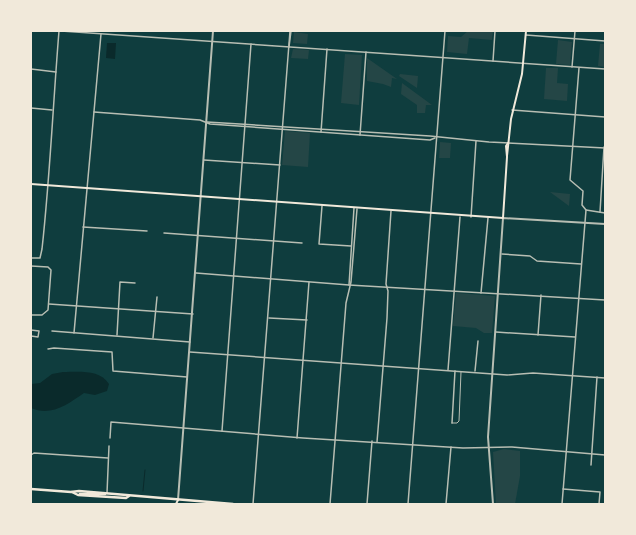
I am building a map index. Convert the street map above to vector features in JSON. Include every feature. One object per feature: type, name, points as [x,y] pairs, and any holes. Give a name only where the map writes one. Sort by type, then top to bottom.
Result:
[{"type":"main road","points":[[31,184],[355,209],[503,218],[507,157],[506,146],[508,143],[512,110],[523,63],[526,31]]},
{"type":"main road","points":[[31,489],[127,494],[129,496],[233,504]]},
{"type":"main road","points":[[71,492],[78,495],[126,498],[129,496]]},
{"type":"main road","points":[[78,495],[84,493],[106,493]]},
{"type":"street","points":[[31,258],[40,258],[48,185],[52,110],[60,31],[605,69]]},
{"type":"street","points":[[178,500],[202,197],[213,31]]},
{"type":"street","points":[[253,504],[291,31]]},
{"type":"street","points":[[408,504],[445,31]]},
{"type":"street","points":[[493,61],[496,31]]},
{"type":"street","points":[[572,67],[575,31]]},
{"type":"street","points":[[74,332],[100,34]]},
{"type":"street","points":[[526,35],[605,41]]},
{"type":"street","points":[[222,431],[251,44]]},
{"type":"street","points":[[321,132],[327,49]]},
{"type":"street","points":[[360,135],[366,52]]},
{"type":"street","points":[[562,504],[586,210],[582,205],[583,191],[570,180],[579,68]]},
{"type":"street","points":[[31,70],[56,72]]},
{"type":"street","points":[[31,108],[52,110]]},
{"type":"street","points":[[512,110],[605,117]]},
{"type":"street","points":[[94,112],[207,122],[246,123],[416,135],[476,141],[604,148],[600,212]]},
{"type":"street","points":[[207,122],[210,124],[245,127],[397,138],[430,140],[437,138]]},
{"type":"street","points":[[416,135],[417,139]]},
{"type":"street","points":[[471,217],[476,141]]},
{"type":"street","points":[[204,160],[280,165]]},
{"type":"street","points":[[322,206],[319,244],[354,246]]},
{"type":"street","points":[[349,285],[355,209]]},
{"type":"street","points":[[330,504],[346,303],[354,246],[355,209]]},
{"type":"street","points":[[586,210],[605,213]]},
{"type":"street","points":[[377,442],[388,298],[387,288],[391,211]]},
{"type":"street","points":[[448,371],[460,216]]},
{"type":"street","points":[[481,293],[488,218]]},
{"type":"street","points":[[493,504],[488,448],[492,374],[502,254],[503,218],[605,224]]},
{"type":"street","points":[[83,227],[147,230]]},
{"type":"street","points":[[164,232],[302,243]]},
{"type":"street","points":[[502,254],[530,256],[537,261],[581,264]]},
{"type":"street","points":[[31,266],[48,267],[51,270],[48,310],[42,315],[31,315]]},
{"type":"street","points":[[196,273],[387,288],[540,295],[605,300]]},
{"type":"street","points":[[116,336],[120,282],[135,283]]},
{"type":"street","points":[[297,438],[309,282]]},
{"type":"street","points":[[538,335],[540,295]]},
{"type":"street","points":[[153,338],[156,297]]},
{"type":"street","points":[[48,304],[193,314]]},
{"type":"street","points":[[268,318],[306,320]]},
{"type":"street","points":[[31,330],[39,331],[38,337],[31,336]]},
{"type":"street","points":[[52,331],[190,342]]},
{"type":"street","points":[[496,332],[576,337]]},
{"type":"street","points":[[475,371],[478,341]]},
{"type":"street","points":[[48,349],[54,348],[112,352],[113,371],[188,377]]},
{"type":"street","points":[[190,352],[461,372],[475,371],[492,374],[572,375],[605,378]]},
{"type":"street","points":[[452,423],[455,371]]},
{"type":"street","points":[[591,465],[597,377]]},
{"type":"street","points":[[110,438],[111,422],[297,438],[372,441],[451,447],[512,447],[605,455]]},
{"type":"street","points":[[367,504],[372,441]]},
{"type":"street","points":[[106,493],[109,446]]},
{"type":"street","points":[[446,504],[451,447]]},
{"type":"street","points":[[31,454],[108,458]]},
{"type":"street","points":[[563,489],[600,492],[599,504]]},
{"type":"lane","points":[[452,423],[457,423],[459,421],[461,372]]},
{"type":"shaded area","points":[[468,31],[493,32],[492,40],[469,38],[467,54],[447,52],[448,36],[461,37]]},
{"type":"shaded area","points":[[294,32],[308,34],[307,44],[293,43]]},
{"type":"shaded area","points":[[558,40],[572,42],[570,65],[556,64]]},
{"type":"shaded area","points":[[107,43],[116,43],[115,59],[106,58]]},
{"type":"shaded area","points":[[600,44],[605,44],[605,67],[598,66]]},
{"type":"shaded area","points":[[293,49],[309,50],[308,59],[291,58]]},
{"type":"shaded area","points":[[345,54],[362,55],[359,105],[341,103]]},
{"type":"shaded area","points":[[367,58],[397,79],[392,78],[391,87],[367,81]]},
{"type":"shaded area","points":[[546,68],[558,68],[557,83],[568,84],[567,101],[544,99]]},
{"type":"shaded area","points":[[400,74],[418,76],[417,88],[399,76]]},
{"type":"shaded area","points":[[402,83],[432,105],[426,105],[425,113],[417,113],[417,105],[401,94]]},
{"type":"shaded area","points":[[285,131],[310,133],[308,167],[282,165]]},
{"type":"shaded area","points":[[440,142],[451,143],[450,158],[439,158]]},
{"type":"shaded area","points":[[550,192],[570,194],[569,206]]},
{"type":"shaded area","points":[[456,293],[495,296],[492,333],[484,333],[476,328],[453,326]]},
{"type":"shaded area","points":[[63,372],[88,372],[100,376],[109,384],[107,391],[95,395],[84,393],[65,405],[52,410],[45,411],[31,408],[31,384],[40,383],[52,374]]},
{"type":"shaded area","points":[[504,449],[520,451],[520,476],[515,504],[496,504],[493,452]]},
{"type":"waterway","points":[[143,491],[145,470]]}]
